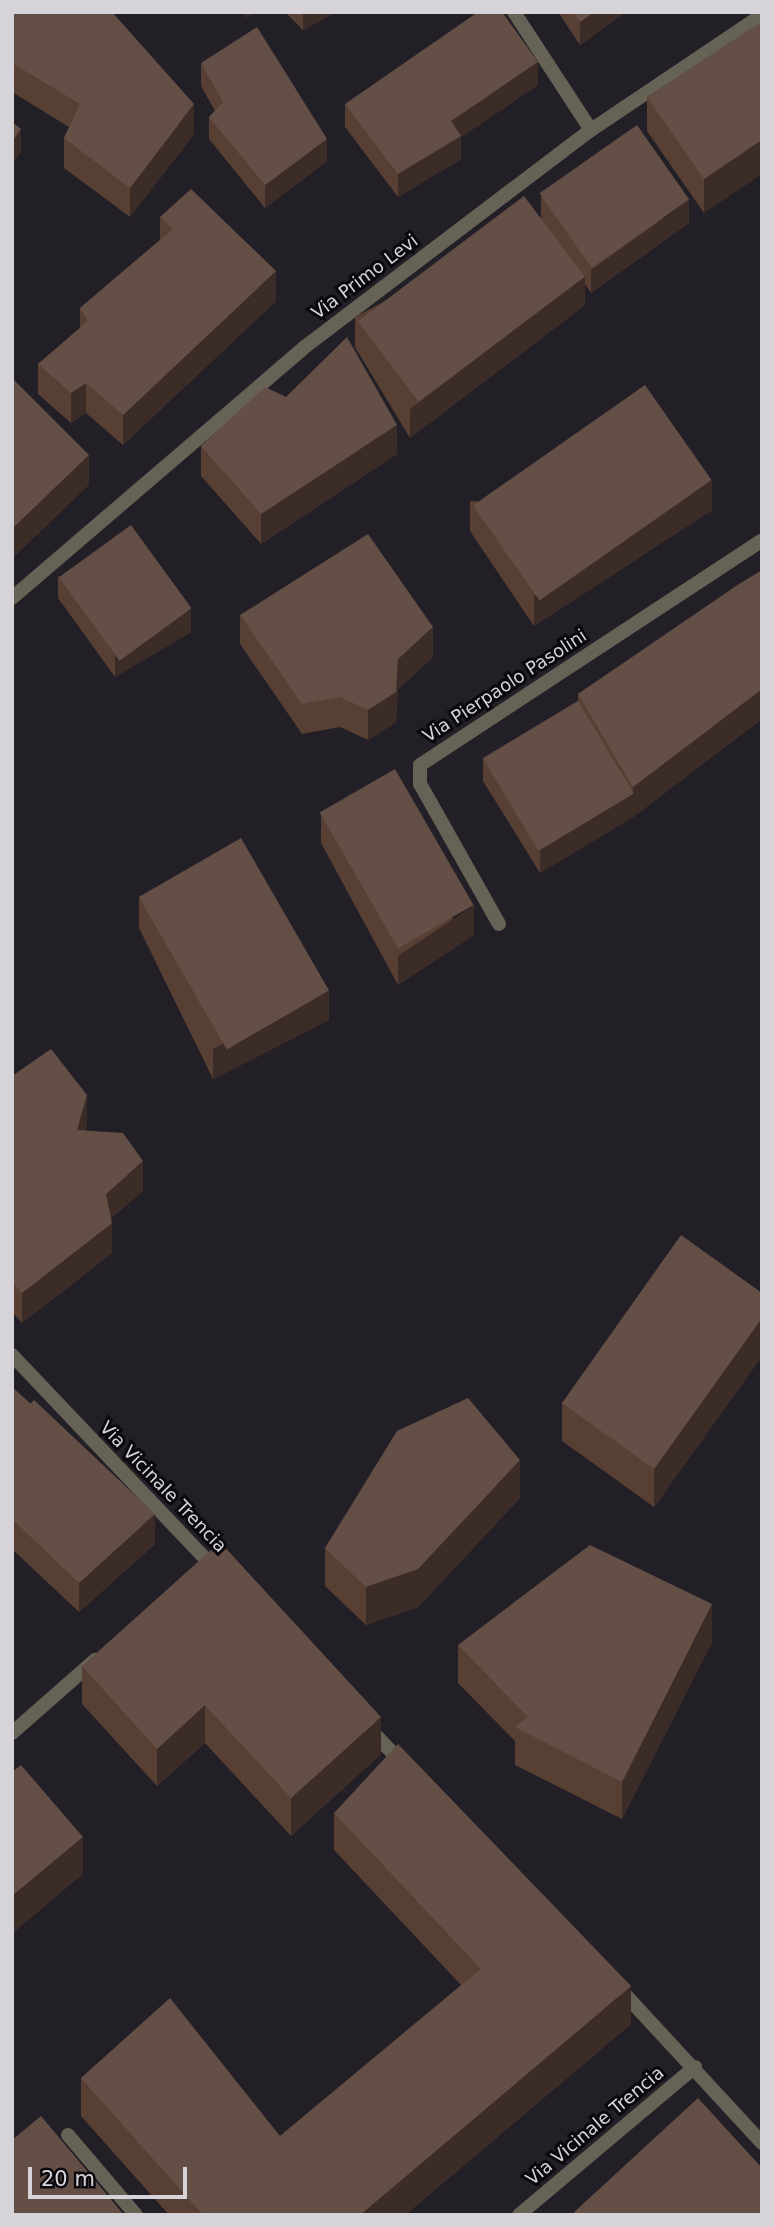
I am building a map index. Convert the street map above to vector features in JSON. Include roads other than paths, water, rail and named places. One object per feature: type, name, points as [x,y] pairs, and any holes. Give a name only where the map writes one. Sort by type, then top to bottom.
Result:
[{"type":"street","points":[[514,12],[591,130]]},
{"type":"street","name":"Via Primo Levi","points":[[12,598],[306,346],[591,130],[762,15]]},
{"type":"street","name":"Via Pierpaolo Pasolini","points":[[499,924],[420,784],[420,765],[762,540]]},
{"type":"street","name":"Via Vicinale Trencia","points":[[12,1355],[203,1566],[227,1582]]},
{"type":"street","points":[[12,1733],[105,1652]]},
{"type":"street","points":[[361,1720],[418,1780]]},
{"type":"street","name":"Via Vicinale Trencia","points":[[610,1978],[695,2067],[762,2143]]},
{"type":"street","name":"Via Vicinale Trencia","points":[[519,2215],[695,2067]]},
{"type":"street","points":[[68,2134],[136,2215]]}]
